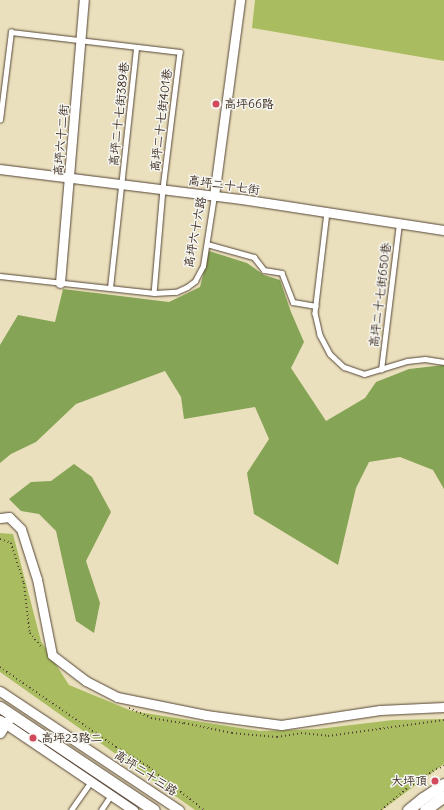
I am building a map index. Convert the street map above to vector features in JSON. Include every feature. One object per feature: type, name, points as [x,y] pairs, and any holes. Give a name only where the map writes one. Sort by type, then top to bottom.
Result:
[{"type":"street","name":"高坪六十二街","points":[[60,283],[84,0]]},
{"type":"street","name":"高坪六十六路","points":[[214,196],[240,0]]},
{"type":"street","name":"高坪二十七街","points":[[0,169],[122,183],[444,230]]},
{"type":"street","points":[[0,518],[9,517],[21,529],[37,579],[52,655],[86,682],[117,697],[206,714],[281,724],[380,710],[444,707]]},
{"type":"street","name":"高坪二十三路","points":[[0,691],[178,810]]},
{"type":"street","points":[[0,733],[6,719],[19,705]]},
{"type":"street","points":[[0,707],[6,719],[133,810]]},
{"type":"street","points":[[6,719],[154,810]]},
{"type":"street","points":[[408,810],[422,798],[444,784]]},
{"type":"street","points":[[425,810],[444,796]]},
{"type":"lane","points":[[0,120],[11,32],[136,48]]},
{"type":"lane","name":"高坪二十七街401巷","points":[[136,48],[180,52],[163,189],[154,293]]},
{"type":"lane","name":"高坪二十七街389巷","points":[[110,288],[136,48]]},
{"type":"lane","name":"高坪六十六路","points":[[0,276],[154,293],[176,292],[187,287],[195,280],[202,266],[207,244],[214,196]]},
{"type":"lane","points":[[327,212],[315,313],[320,335],[330,354],[344,367],[364,374],[407,361],[425,359],[444,362]]},
{"type":"lane","name":"高坪二十七街650巷","points":[[380,370],[399,223]]},
{"type":"lane","points":[[207,244],[254,257],[264,270],[282,273],[293,302],[316,306]]},
{"type":"lane","points":[[72,810],[91,781]]},
{"type":"lane","points":[[101,810],[111,795]]},
{"type":"path","points":[[0,539],[11,543],[24,583],[30,633],[45,651]]},
{"type":"path","points":[[0,667],[116,747],[149,767],[204,810]]},
{"type":"path","points":[[124,706],[151,718],[232,733],[277,738],[301,733],[328,736],[444,720]]},
{"type":"path","points":[[381,810],[406,789],[436,768],[444,766]]},
{"type":"green space","points":[[255,0],[444,0],[444,61],[252,28]]},
{"type":"green space","points":[[209,251],[247,263],[264,275],[280,280],[291,312],[304,342],[291,368],[326,421],[365,398],[376,382],[409,369],[444,365],[444,489],[433,470],[400,457],[369,462],[356,488],[338,565],[254,514],[247,473],[269,439],[255,407],[184,419],[181,397],[165,371],[76,404],[36,442],[11,454],[0,463],[0,345],[18,315],[55,322],[63,289],[169,302],[200,287]]},
{"type":"green space","points":[[74,464],[92,477],[111,512],[86,561],[100,603],[94,633],[76,621],[56,531],[39,514],[21,511],[9,499],[31,482],[51,481]]},
{"type":"green space","points":[[0,533],[13,534],[41,641],[69,685],[132,711],[260,731],[318,729],[393,720],[444,719],[444,764],[382,810],[195,810],[0,672]]},
{"type":"place","name":"高坪66路","points":[[216,104]]},
{"type":"place","name":"高坪23路二","points":[[33,738]]},
{"type":"place","name":"大坪頂","points":[[435,781]]}]
